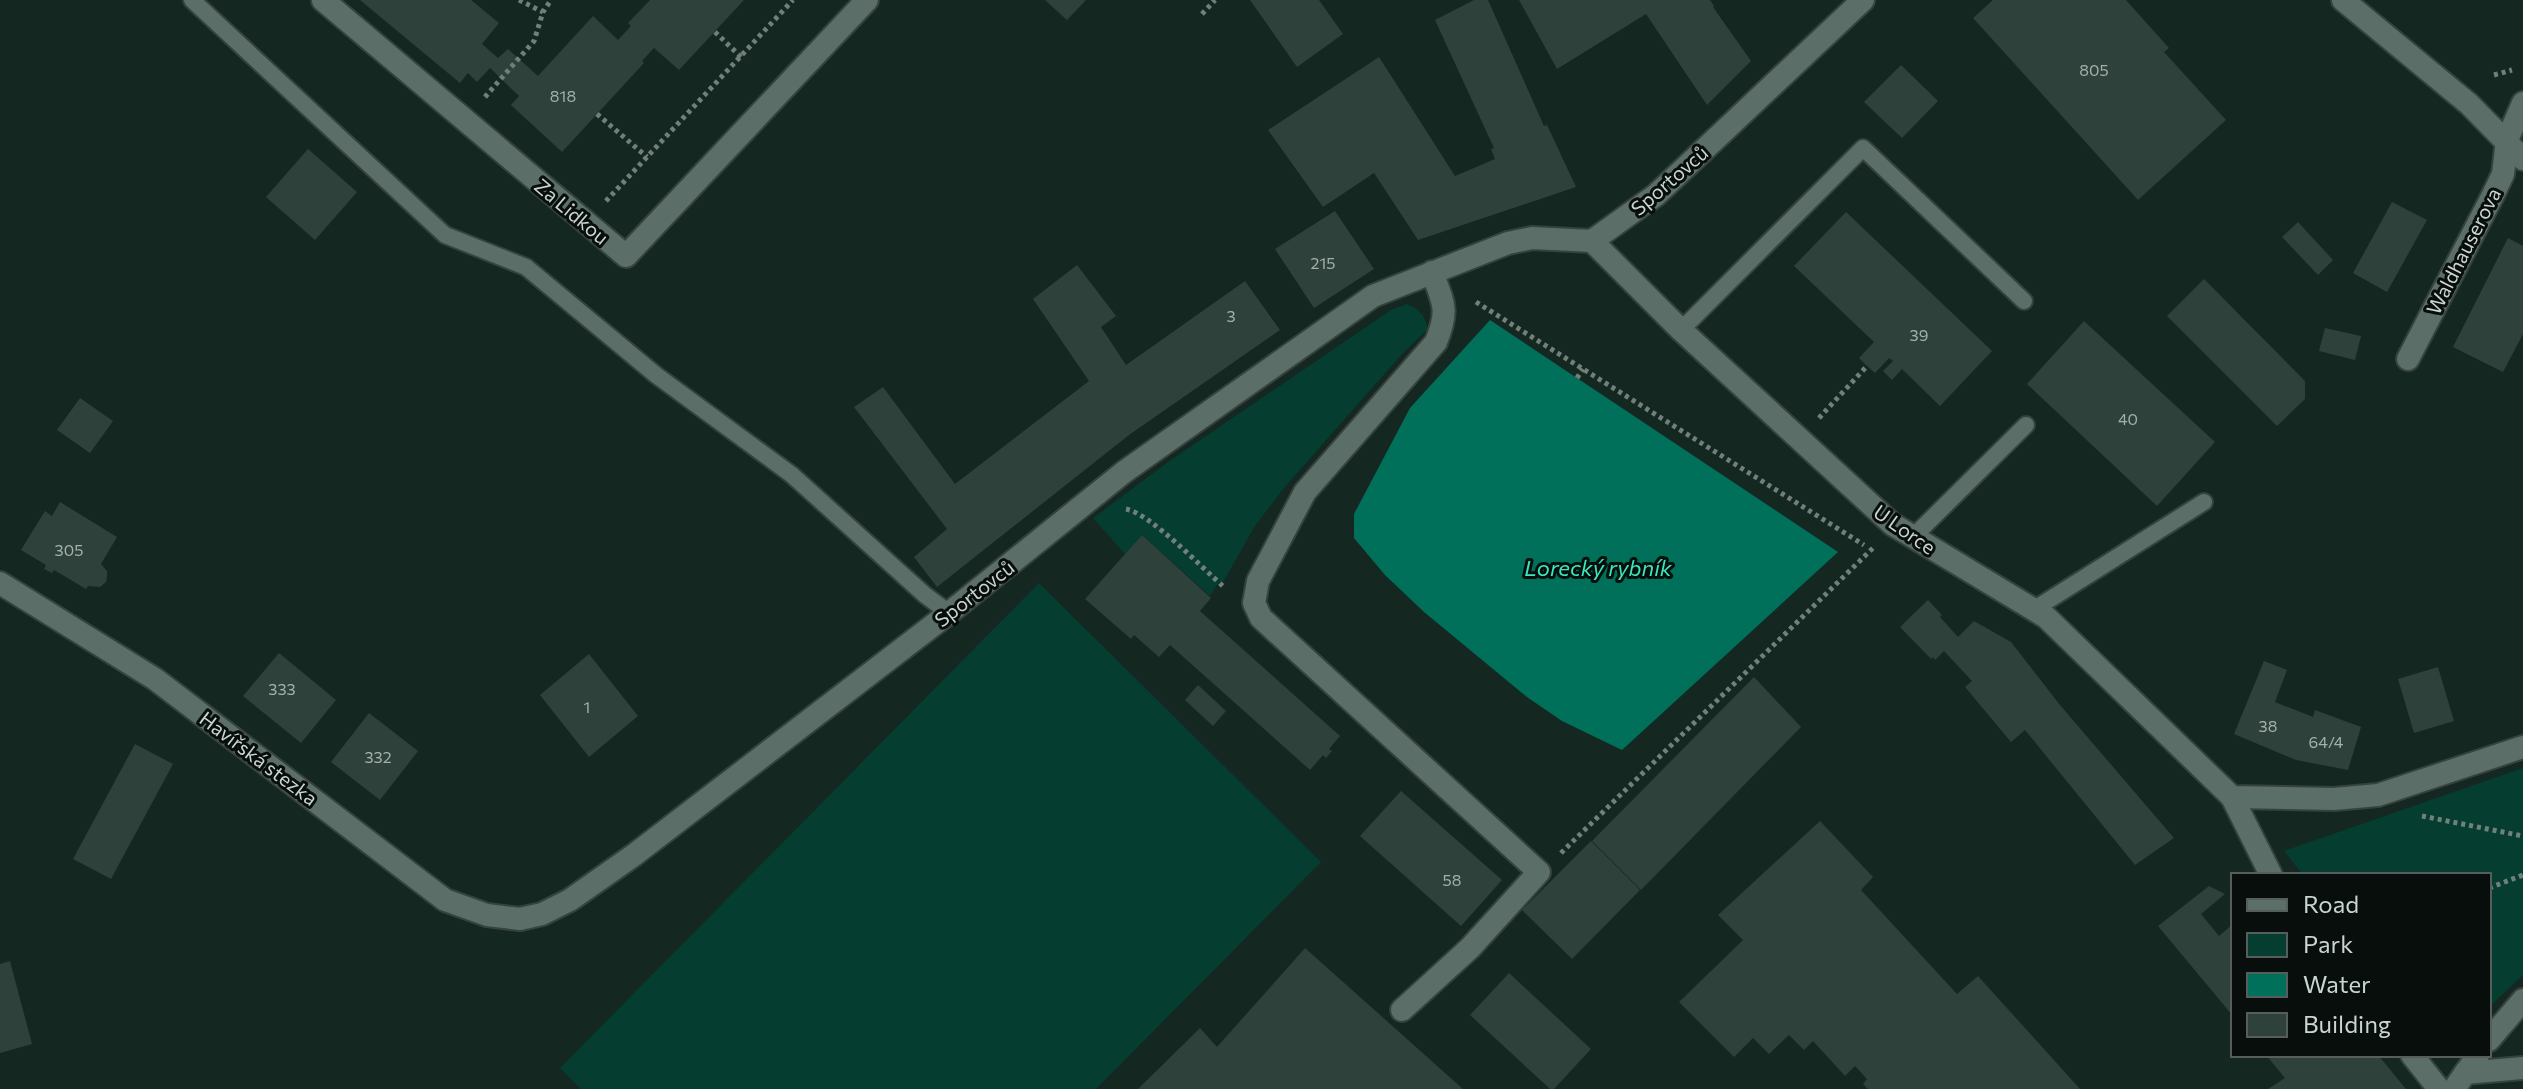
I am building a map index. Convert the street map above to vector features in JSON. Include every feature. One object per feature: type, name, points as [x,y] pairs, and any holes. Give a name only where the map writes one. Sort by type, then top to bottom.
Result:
[{"type":"street","name":"Za Lidkou","points":[[323,0],[626,256],[867,0]]},
{"type":"street","name":"Sportovců","points":[[520,919],[542,914],[570,900],[634,855],[949,613],[1136,464],[1373,296],[1508,243],[1532,238],[1592,241],[1656,195],[1863,0]]},
{"type":"street","points":[[2343,0],[2469,104],[2523,159]]},
{"type":"street","name":"Waldhauserova","points":[[2408,359],[2503,174],[2507,140],[2523,103]]},
{"type":"street","name":"U Lorce","points":[[1592,241],[1681,330],[1892,524],[2046,617],[2232,797],[2270,873]]},
{"type":"street","points":[[1402,1010],[1470,948],[1539,872],[1261,618],[1254,603],[1258,581],[1305,492],[1436,342],[1445,319],[1432,272]]},
{"type":"street","name":"Havířská stezka","points":[[0,583],[155,679],[445,900],[487,915],[520,919]]},
{"type":"street","points":[[2232,797],[2334,799],[2378,795],[2523,747]]},
{"type":"street","points":[[2491,1038],[2523,1000]]},
{"type":"street","points":[[2414,1057],[2439,1089]]},
{"type":"street","points":[[2466,1072],[2523,1068]]},
{"type":"lane","points":[[192,0],[445,235],[526,267],[656,375],[792,475],[949,613]]},
{"type":"lane","points":[[1681,330],[1863,148],[2024,301]]},
{"type":"lane","points":[[1913,537],[2026,425]]},
{"type":"lane","points":[[2033,610],[2204,502]]},
{"type":"path","points":[[519,0],[543,12]]},
{"type":"path","points":[[465,121],[534,41],[543,12],[551,0]]},
{"type":"path","points":[[586,223],[793,0]]},
{"type":"path","points":[[1202,14],[1215,0]]},
{"type":"path","points":[[715,32],[741,57]]},
{"type":"path","points":[[597,114],[647,157]]},
{"type":"path","points":[[1441,298],[1477,302],[1871,550]]},
{"type":"path","points":[[1799,440],[1867,366]]},
{"type":"path","points":[[1577,378],[1583,369]]},
{"type":"path","points":[[1087,503],[1133,511],[1156,526],[1261,618]]},
{"type":"path","points":[[1539,872],[1871,550],[1892,524]]},
{"type":"path","points":[[2421,816],[2523,836]]},
{"type":"path","points":[[2491,887],[2523,875]]},
{"type":"green space","points":[[1407,304],[1422,314],[1427,330],[1402,354],[1283,489],[1255,526],[1223,582],[1219,582],[1210,596],[1142,535],[1125,554],[1093,518],[1168,462],[1391,310]]},
{"type":"green space","points":[[1039,583],[1321,862],[1096,1089],[581,1089],[560,1068]]},
{"type":"green space","points":[[2523,768],[2523,975],[2491,1005],[2491,873],[2301,873],[2284,851]]},
{"type":"water","name":"Lorecký rybník","points":[[1490,320],[1838,552],[1622,750],[1562,721],[1527,697],[1424,612],[1385,575],[1354,538],[1354,514],[1410,408]]},
{"type":"building","points":[[360,0],[471,0],[499,23],[482,44],[498,58],[508,49],[538,76],[593,16],[618,40],[631,26],[628,23],[650,0],[744,0],[679,70],[654,48],[642,61],[644,63],[562,152],[511,105],[519,96],[490,68],[477,82],[468,73],[460,83]]},
{"type":"building","points":[[1045,0],[1086,0],[1067,20]]},
{"type":"building","points":[[1250,0],[1319,0],[1343,34],[1297,67]]},
{"type":"building","points":[[1474,0],[1488,0],[1544,126],[1547,125],[1576,187],[1418,240],[1374,173],[1323,207],[1268,130],[1379,57],[1455,176],[1495,159],[1491,149],[1494,148],[1435,20]]},
{"type":"building","points":[[1519,0],[1710,0],[1751,61],[1707,105],[1646,14],[1557,69]]},
{"type":"building","points":[[1993,0],[2126,0],[2169,48],[2164,52],[2226,120],[2138,200],[1973,18]]},
{"type":"building","points":[[1901,65],[1938,101],[1902,138],[1864,102]]},
{"type":"building","points":[[308,149],[357,192],[315,240],[266,197]]},
{"type":"building","points":[[2392,202],[2427,220],[2387,292],[2353,273]]},
{"type":"building","points":[[1335,211],[1374,269],[1314,308],[1275,249]]},
{"type":"building","points":[[1846,212],[1992,351],[1940,406],[1902,369],[1892,380],[1883,371],[1893,361],[1889,358],[1875,373],[1867,366],[1859,358],[1874,342],[1794,266]]},
{"type":"building","points":[[2298,222],[2333,260],[2318,275],[2282,237]]},
{"type":"building","points":[[2508,238],[2523,246],[2523,334],[2503,372],[2453,347]]},
{"type":"building","points":[[1077,265],[1116,316],[1101,327],[1126,365],[1245,281],[1280,330],[1129,435],[937,587],[914,557],[947,529],[854,407],[883,387],[955,484],[1089,381],[1033,299]]},
{"type":"building","points":[[2204,279],[2305,381],[2305,399],[2277,426],[2167,316]]},
{"type":"building","points":[[2084,321],[2215,442],[2157,506],[2027,384]]},
{"type":"building","points":[[2325,328],[2361,336],[2355,360],[2319,351]]},
{"type":"building","points":[[80,398],[113,421],[90,453],[57,430]]},
{"type":"building","points":[[60,502],[117,537],[101,564],[107,576],[100,587],[88,586],[86,589],[54,570],[52,573],[44,569],[46,565],[21,550],[45,511],[52,516]]},
{"type":"building","points":[[1142,535],[1211,598],[1200,611],[1340,736],[1326,758],[1323,755],[1310,770],[1170,645],[1159,657],[1134,635],[1131,639],[1085,599]]},
{"type":"building","points":[[1928,600],[1958,637],[1974,621],[2011,642],[2060,705],[2174,838],[2135,865],[2025,730],[2011,742],[1965,687],[1972,681],[1944,651],[1935,660],[1933,657],[1931,659],[1900,627]]},
{"type":"building","points":[[279,653],[336,700],[301,743],[243,696]]},
{"type":"building","points":[[589,654],[638,716],[589,757],[540,695]]},
{"type":"building","points":[[2264,661],[2287,670],[2275,702],[2313,717],[2315,710],[2361,727],[2348,770],[2296,760],[2234,734]]},
{"type":"building","points":[[2438,667],[2454,721],[2414,733],[2398,679]]},
{"type":"building","points":[[1754,677],[1801,727],[1641,890],[1592,841]]},
{"type":"building","points":[[1198,685],[1226,711],[1213,726],[1185,700]]},
{"type":"building","points":[[369,713],[418,751],[380,800],[331,762]]},
{"type":"building","points":[[135,744],[173,764],[111,879],[73,859]]},
{"type":"building","points":[[1401,791],[1502,880],[1461,926],[1360,836]]},
{"type":"building","points":[[1820,821],[1873,877],[1861,890],[1957,994],[1978,976],[2080,1089],[1868,1089],[1863,1084],[1867,1079],[1855,1066],[1845,1076],[1813,1041],[1804,1050],[1789,1035],[1769,1054],[1753,1038],[1734,1057],[1679,1002],[1743,940],[1718,915]]},
{"type":"building","points":[[1591,841],[1640,890],[1572,959],[1522,910]]},
{"type":"building","points":[[2209,886],[2225,894],[2201,914],[2219,936],[2231,926],[2231,1014],[2158,926]]},
{"type":"building","points":[[1305,948],[1463,1089],[1138,1089],[1200,1028],[1217,1047]]},
{"type":"building","points":[[10,961],[32,1044],[0,1053],[0,964]]},
{"type":"building","points":[[1509,973],[1591,1049],[1554,1089],[1550,1089],[1470,1015]]},
{"type":"building","points":[[2268,1057],[2380,1057],[2406,1089],[2268,1089],[2285,1078]]}]
